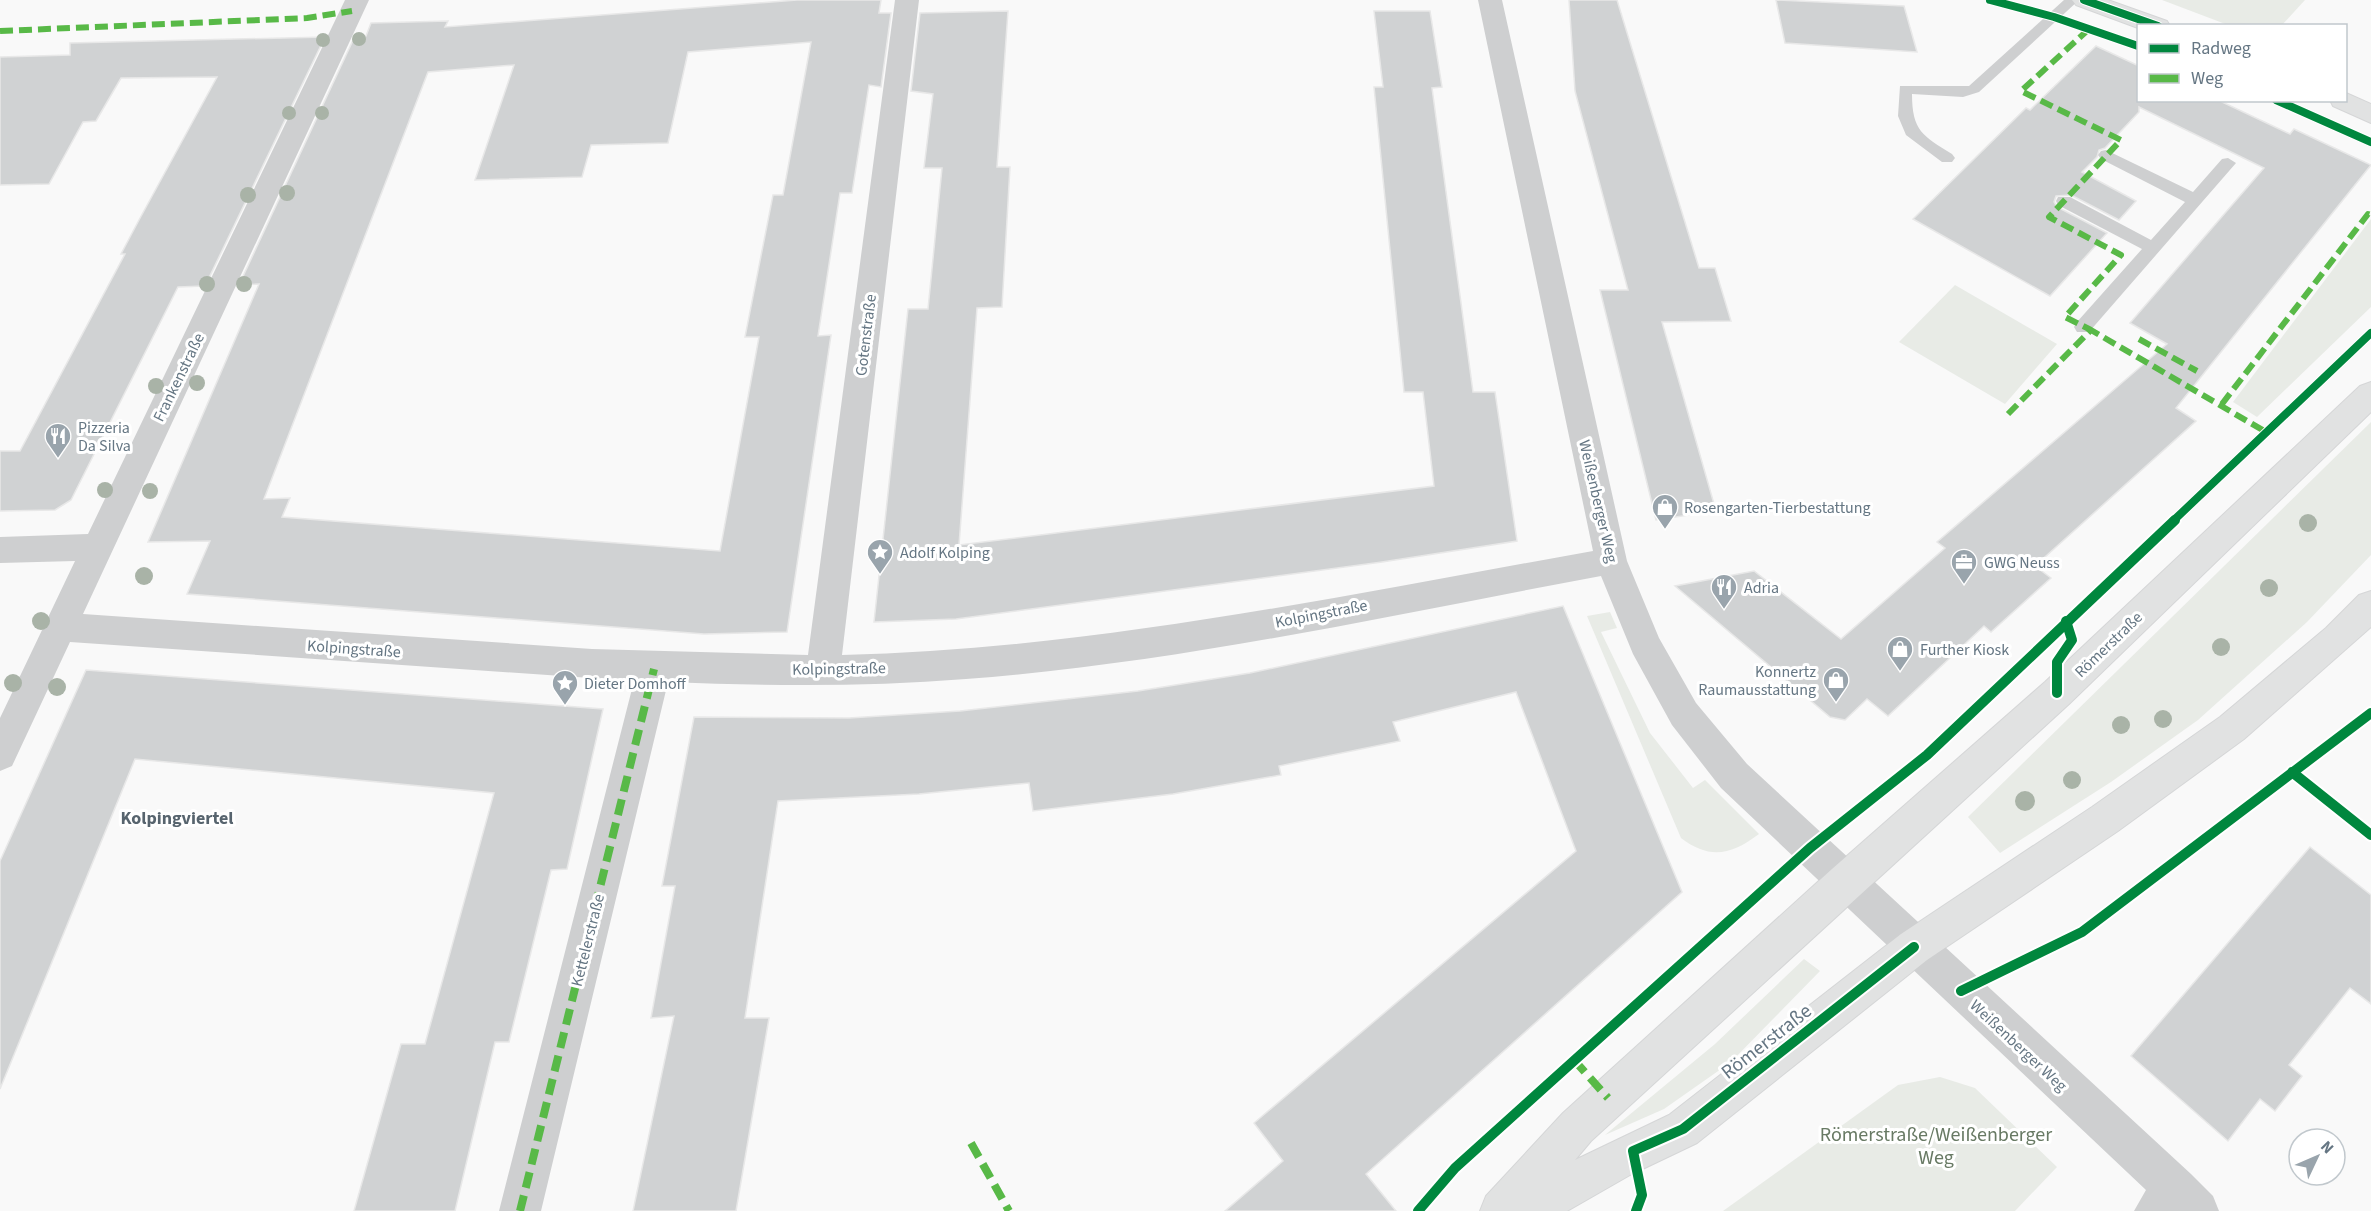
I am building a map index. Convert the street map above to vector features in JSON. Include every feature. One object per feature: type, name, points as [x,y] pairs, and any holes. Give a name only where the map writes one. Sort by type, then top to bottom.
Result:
[{"type":"street","name":"Frankenstraße","points":[[0,755],[357,0]]},
{"type":"street","name":"Gotenstraße","points":[[823,670],[908,0]]},
{"type":"street","name":"Weißenberger Weg","points":[[1490,0],[1611,561],[1645,644],[1684,714],[1734,776],[1914,947],[2176,1204]]},
{"type":"street","points":[[2084,0],[2152,24]]},
{"type":"street","points":[[2346,102],[2371,114]]},
{"type":"street","name":"Römerstraße","points":[[1501,1211],[1577,1127],[2068,682],[2371,394]]},
{"type":"street","points":[[0,550],[97,547]]},
{"type":"street","name":"Kolpingstraße","points":[[60,627],[654,669],[823,670],[966,664],[1096,651],[1215,633],[1611,561]]},
{"type":"street","name":"Römerstraße","points":[[1526,1211],[1615,1160],[1683,1128],[1914,947],[2105,819],[2232,728],[2338,638],[2371,605]]},
{"type":"street","name":"Kettelerstraße","points":[[520,1211],[654,669]]},
{"type":"lane","points":[[1947,158],[1912,132],[1905,124],[1905,89],[1963,92],[1974,89],[1985,82],[2072,0]]},
{"type":"lane","points":[[2106,155],[2195,200]]},
{"type":"lane","points":[[2083,327],[2228,163]]},
{"type":"lane","points":[[2064,201],[2153,248]]},
{"type":"green space","points":[[2162,0],[2305,0],[2283,24],[2225,24]]},
{"type":"green space","points":[[2371,219],[2371,307],[2257,417],[2233,402]]},
{"type":"green space","points":[[1955,285],[2057,344],[2005,404],[1899,342]]},
{"type":"green space","points":[[2371,422],[2371,555],[2307,622],[2198,720],[2111,782],[2000,853],[1968,817]]},
{"type":"green space","points":[[1610,612],[1617,628],[1601,632],[1650,733],[1693,788],[1705,780],[1759,834],[1739,847],[1711,852],[1701,850],[1681,838],[1587,616]]},
{"type":"green space","points":[[1804,959],[1820,971],[1731,1062],[1664,1109],[1605,1135],[1715,1044]]},
{"type":"green space","name":"Römerstraße/Weißenberger Weg","points":[[1940,1077],[1975,1088],[2057,1167],[2015,1211],[1723,1211],[1898,1085]]},
{"type":"building","points":[[797,0],[881,0],[879,13],[891,13],[881,87],[869,85],[852,193],[840,193],[818,336],[831,335],[787,632],[704,634],[187,594],[210,541],[148,542],[259,284],[239,285],[355,36],[366,36],[371,23],[448,21],[445,27]],"holes":[[[811,42],[783,195],[773,195],[745,337],[759,337],[720,551],[282,517],[290,498],[264,499],[428,72],[514,65],[475,180],[582,177],[591,145],[668,143],[688,52]]]},
{"type":"building","points":[[1569,0],[1617,0],[1699,268],[1715,268],[1731,321],[1662,322],[1716,511],[1656,520],[1600,290],[1628,290],[1575,91]]},
{"type":"building","points":[[1776,0],[1904,6],[1917,52],[1785,43]]},
{"type":"building","points":[[1008,11],[997,167],[1010,167],[1002,307],[977,308],[959,545],[1434,486],[1423,392],[1404,392],[1374,87],[1383,87],[1374,11],[1430,11],[1442,87],[1432,88],[1473,392],[1495,392],[1517,541],[1382,562],[956,619],[874,622],[908,309],[928,309],[942,168],[924,168],[933,94],[911,91],[920,13]]},
{"type":"building","points":[[325,37],[205,286],[178,287],[71,500],[55,510],[0,511],[0,451],[20,451],[125,254],[121,254],[217,77],[121,78],[96,121],[83,122],[49,184],[0,185],[0,57],[70,55],[70,43]]},
{"type":"building","points":[[2096,46],[2137,65],[2137,102],[2222,102],[2290,134],[2294,129],[2371,165],[2176,408],[2196,421],[2035,566],[2051,578],[1991,632],[1984,626],[1888,716],[1867,699],[1845,720],[1830,717],[1675,586],[1754,571],[1841,639],[1945,548],[1937,542],[2167,344],[2130,323],[2264,168],[2139,107],[2139,112],[2105,148],[2099,150],[2097,157],[2082,172],[2136,201],[2119,220],[2071,195],[2056,196],[2054,202],[2057,207],[2107,233],[2050,296],[1913,219],[2026,108],[2030,110]]},
{"type":"building","points":[[1563,606],[1682,892],[1366,1174],[1396,1211],[1225,1211],[1283,1161],[1254,1123],[1576,851],[1516,692],[1393,722],[1400,741],[1279,766],[1281,775],[1173,794],[1033,811],[1029,783],[919,794],[778,801],[745,1018],[769,1018],[736,1211],[633,1211],[674,1016],[651,1018],[675,886],[662,886],[694,717],[849,718],[960,711],[1138,691],[1250,673]]},
{"type":"building","points":[[86,670],[603,709],[567,869],[551,870],[509,1042],[495,1042],[455,1211],[354,1211],[401,1044],[425,1044],[494,793],[135,759],[0,1089],[0,861]]},
{"type":"building","points":[[2310,847],[2371,895],[2371,1004],[2350,988],[2289,1065],[2302,1076],[2275,1111],[2260,1099],[2228,1141],[2131,1056]]},
{"type":"marked path","points":[[0,31],[307,18],[352,11]]},
{"type":"marked path","points":[[2089,29],[2021,91],[2121,140],[2049,217],[2121,255],[2065,317],[2091,330]]},
{"type":"marked path","points":[[2222,404],[2368,214],[2371,215]]},
{"type":"marked path","points":[[2008,414],[2091,330],[2266,432]]},
{"type":"marked path","points":[[2139,339],[2197,371]]},
{"type":"marked path","points":[[520,1211],[654,669]]},
{"type":"marked path","points":[[1574,1060],[1608,1098]]},
{"type":"marked path","points":[[971,1143],[1009,1211]]},
{"type":"cycle path","points":[[1990,0],[2054,17],[2137,46]]},
{"type":"cycle path","points":[[2084,0],[2152,24]]},
{"type":"cycle path","points":[[2281,102],[2371,142]]},
{"type":"cycle path","points":[[1418,1211],[1455,1168],[1810,848],[1927,755],[2371,333]]},
{"type":"cycle path","points":[[2057,693],[2057,662],[2072,640],[2066,621]]},
{"type":"cycle path","points":[[1961,991],[2082,932],[2371,713]]},
{"type":"cycle path","points":[[2292,772],[2371,835]]},
{"type":"cycle path","points":[[1636,1211],[1642,1195],[1633,1151],[1683,1129],[1914,947]]},
{"type":"place","name":"Pizzeria Da Silva","points":[[58,459]]},
{"type":"place","name":"Rosengarten-Tierbestattung","points":[[1665,530]]},
{"type":"place","name":"Adolf Kolping","points":[[880,575]]},
{"type":"place","name":"GWG Neuss","points":[[1964,585]]},
{"type":"place","name":"Adria","points":[[1724,610]]},
{"type":"place","name":"Further Kiosk","points":[[1900,672]]},
{"type":"place","name":"Konnertz Raumausstattung","points":[[1836,703]]},
{"type":"place","name":"Dieter Domhoff","points":[[565,706]]},
{"type":"district","name":"Kolpingviertel","points":[[177,818]]}]
